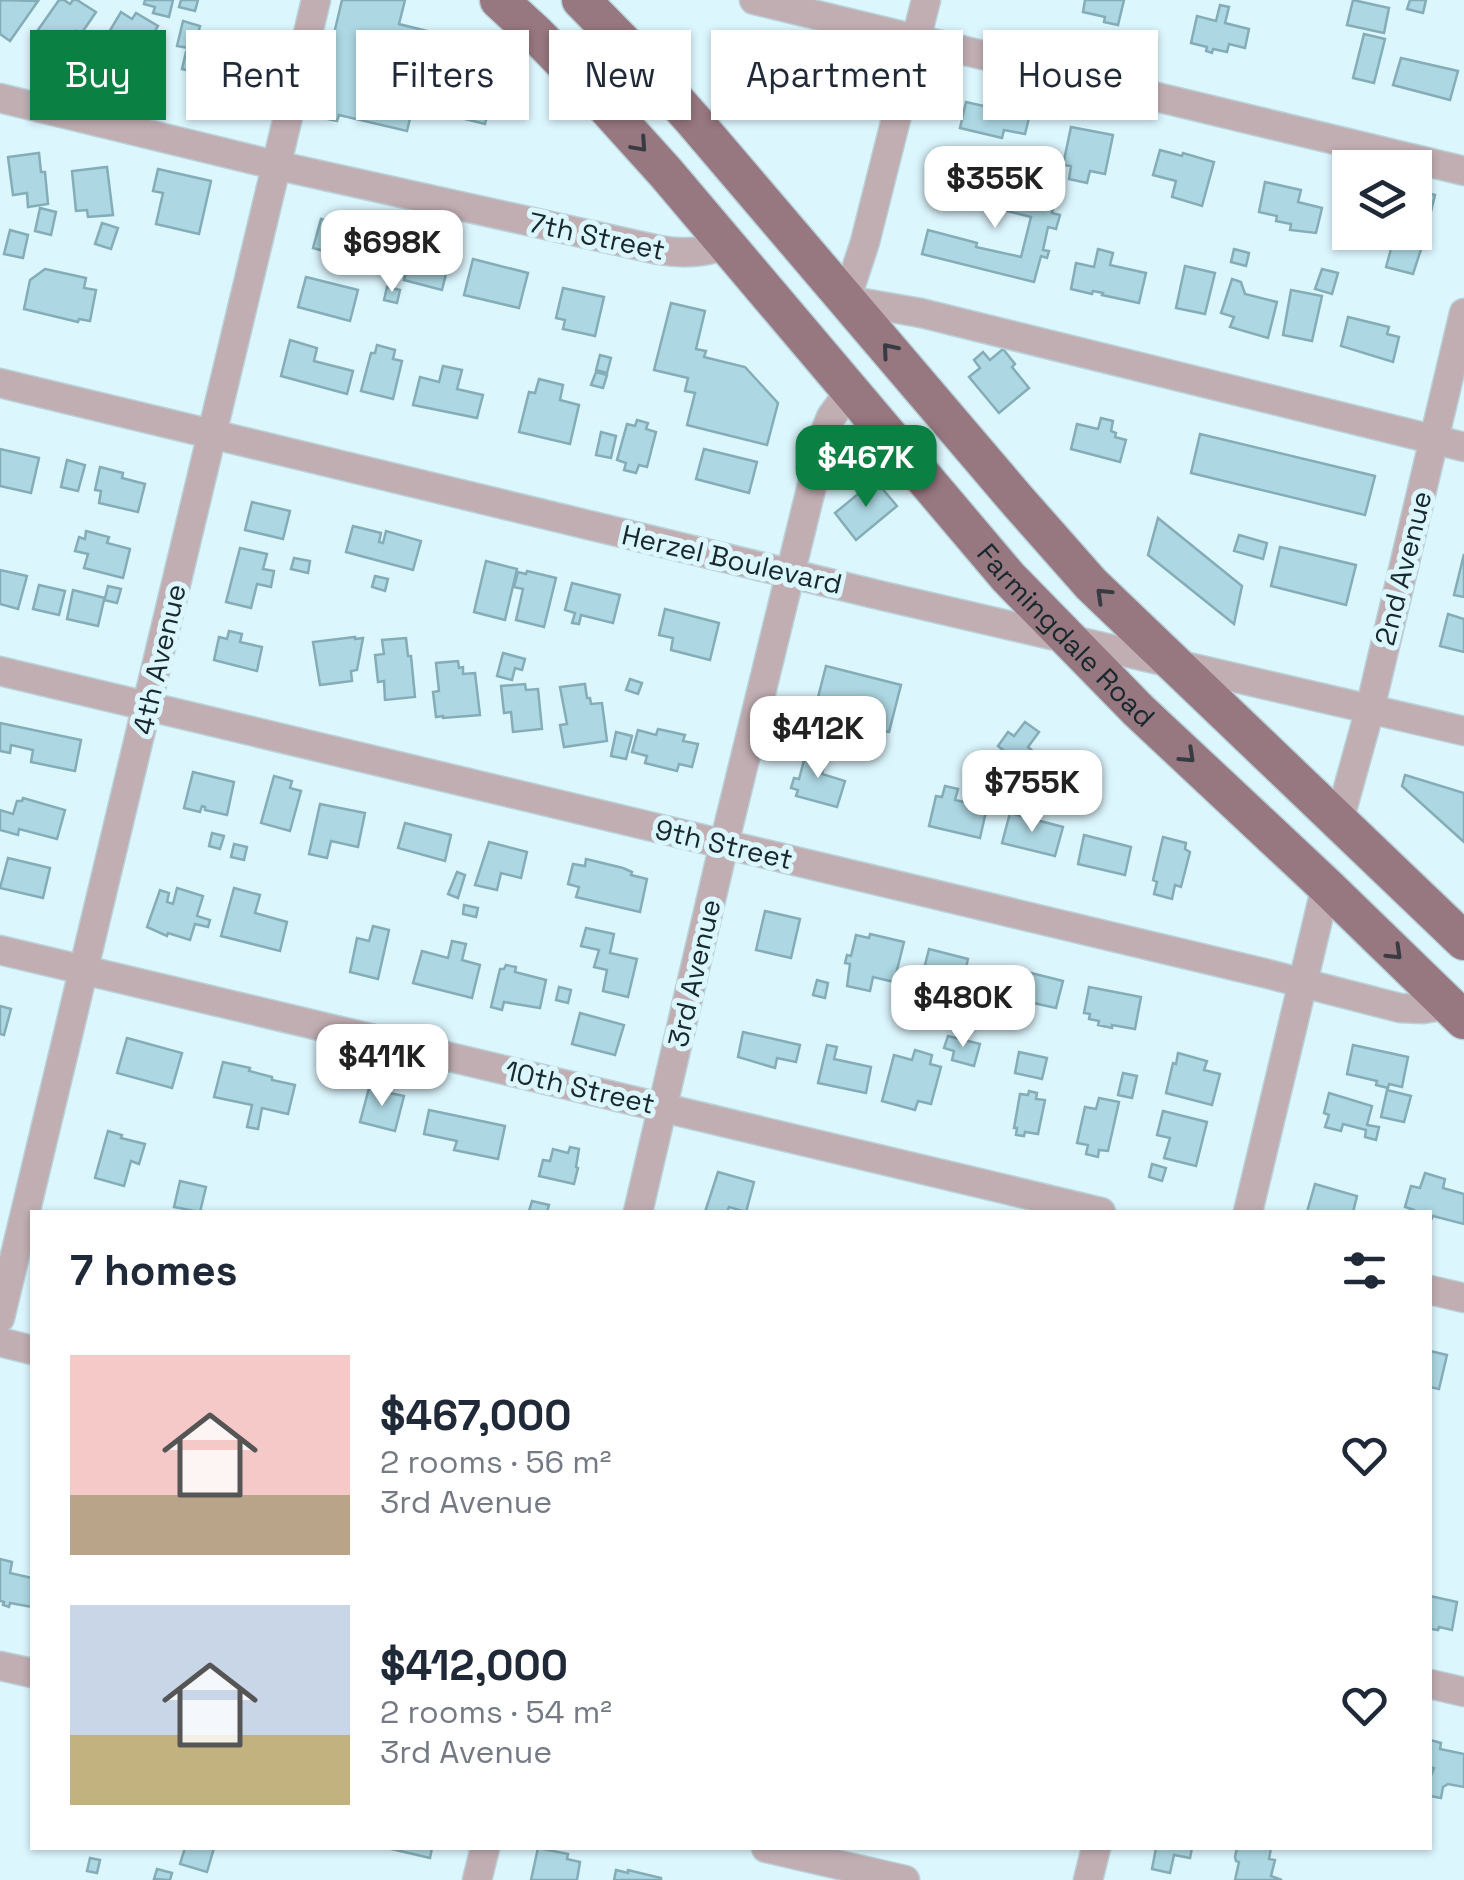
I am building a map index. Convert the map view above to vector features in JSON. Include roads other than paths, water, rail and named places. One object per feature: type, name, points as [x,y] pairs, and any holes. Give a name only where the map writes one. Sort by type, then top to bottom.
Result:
[{"type":"main road","name":"Farmingdale Road","points":[[498,0],[601,101],[1008,577],[1138,710],[1456,1013]]},
{"type":"main road","name":"Farmingdale Road","points":[[581,0],[648,69],[1091,584],[1464,941]]},
{"type":"street","name":"4th Avenue","points":[[0,1318],[316,0]]},
{"type":"street","points":[[754,0],[876,30]]},
{"type":"street","points":[[918,30],[926,0]]},
{"type":"street","points":[[963,51],[1464,171]]},
{"type":"street","name":"7th Street","points":[[0,98],[275,165],[659,250],[682,253],[726,245]]},
{"type":"street","points":[[896,120],[846,300],[921,313],[1464,447]]},
{"type":"street","name":"2nd Avenue","points":[[1339,821],[1370,709],[1464,314]]},
{"type":"street","name":"Herzel Boulevard","points":[[0,383],[1464,731]]},
{"type":"street","name":"3rd Avenue","points":[[638,1210],[789,572],[827,425],[850,391]]},
{"type":"street","name":"9th Street","points":[[0,671],[1400,1008],[1456,1013]]},
{"type":"street","points":[[1248,1210],[1326,886]]},
{"type":"street","name":"10th Street","points":[[0,950],[1093,1210]]},
{"type":"street","points":[[1432,1290],[1464,1298]]},
{"type":"street","points":[[0,1342],[30,1350]]},
{"type":"street","points":[[0,1666],[30,1673]]},
{"type":"street","points":[[1432,1684],[1464,1692]]},
{"type":"street","points":[[477,1880],[484,1850]]},
{"type":"street","points":[[775,1850],[904,1880]]},
{"type":"street","points":[[1088,1880],[1096,1850]]}]
